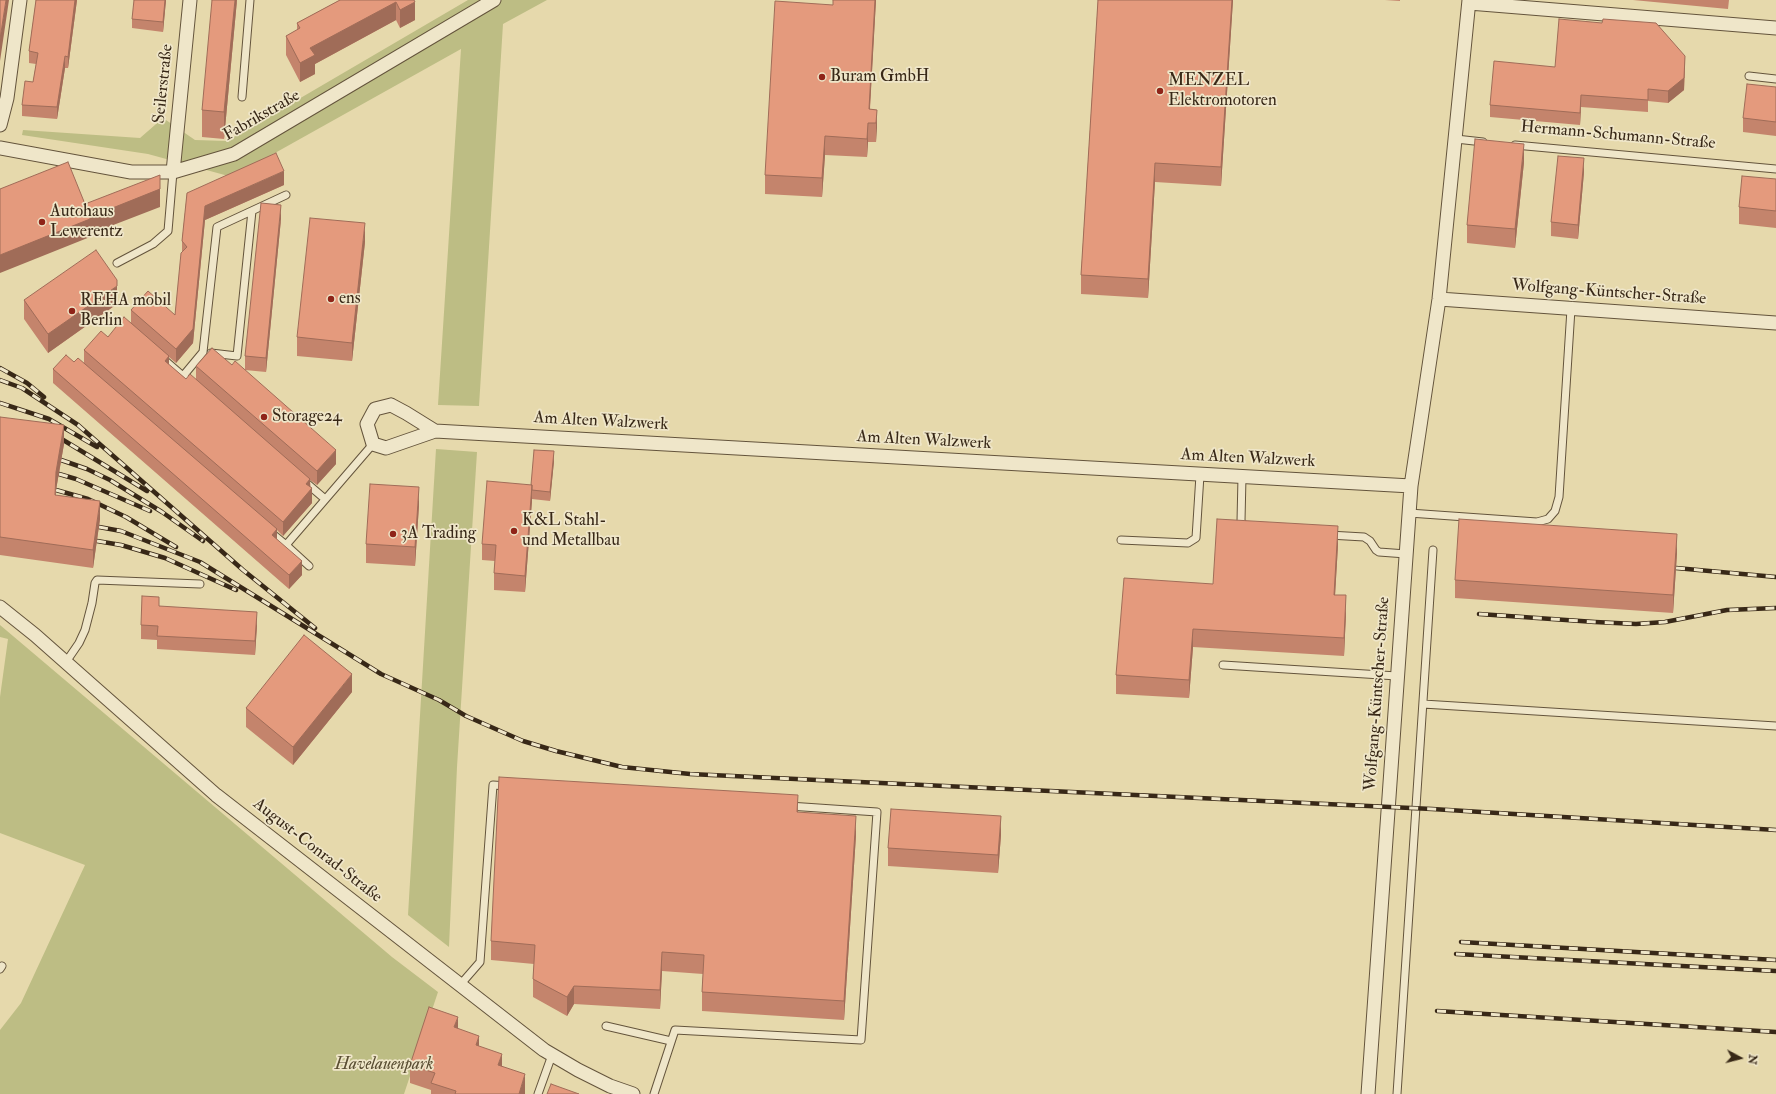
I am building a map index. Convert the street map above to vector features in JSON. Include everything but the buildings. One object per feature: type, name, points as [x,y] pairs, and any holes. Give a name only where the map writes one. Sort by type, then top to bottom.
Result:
[{"type":"street","points":[[0,126],[7,98],[20,0]]},
{"type":"street","name":"Seilerstraße","points":[[173,172],[190,0]]},
{"type":"street","name":"Fabrikstraße","points":[[0,148],[131,172],[173,172],[234,154],[494,0]]},
{"type":"street","points":[[1469,2],[1776,28]]},
{"type":"street","name":"Wolfgang-Küntscher-Straße","points":[[1368,1094],[1411,486],[1439,298],[1469,2]]},
{"type":"street","name":"Wolfgang-Küntscher-Straße","points":[[1439,298],[1571,309],[1776,323]]},
{"type":"street","name":"Am Alten Walzwerk","points":[[435,431],[391,405],[375,409],[366,424],[373,444],[386,448],[435,431],[1411,486]]},
{"type":"street","name":"August-Conrad-Straße","points":[[0,607],[66,662],[216,795],[460,985],[552,1055],[603,1083],[633,1094]]},
{"type":"lane","points":[[242,97],[250,0]]},
{"type":"lane","points":[[1749,76],[1776,78]]},
{"type":"lane","points":[[1456,139],[1487,142]]},
{"type":"lane","name":"Hermann-Schumann-Straße","points":[[1511,144],[1776,169]]},
{"type":"lane","points":[[116,262],[154,244],[168,231],[173,172]]},
{"type":"lane","points":[[183,376],[203,352],[216,227],[286,195]]},
{"type":"lane","points":[[203,352],[238,356],[252,211]]},
{"type":"lane","points":[[1409,513],[1537,522],[1548,519],[1552,515],[1555,511],[1559,498],[1571,309]]},
{"type":"lane","points":[[155,352],[201,391]]},
{"type":"lane","points":[[286,545],[373,444]]},
{"type":"lane","points":[[295,474],[325,499]]},
{"type":"lane","points":[[1121,540],[1188,543],[1196,538],[1200,475]]},
{"type":"lane","points":[[1242,477],[1241,521],[1243,527],[1250,529]]},
{"type":"lane","points":[[262,525],[309,566]]},
{"type":"lane","points":[[1318,534],[1364,537],[1370,541],[1378,552],[1406,554]]},
{"type":"lane","points":[[1397,1094],[1433,550]]},
{"type":"lane","points":[[66,662],[79,643],[85,630],[92,603],[95,582],[97,580],[200,584]]},
{"type":"lane","points":[[1223,666],[1397,676]]},
{"type":"lane","points":[[1423,704],[1776,726]]},
{"type":"lane","points":[[460,985],[480,962],[492,785],[516,787]]},
{"type":"lane","points":[[654,1094],[675,1030],[861,1040],[877,812],[783,805]]},
{"type":"lane","points":[[606,1026],[671,1041]]},
{"type":"lane","points":[[538,1094],[552,1055]]},
{"type":"green space","points":[[468,0],[547,0],[503,24],[479,406],[438,405],[461,49],[232,177],[148,154],[22,135],[23,130],[140,138],[163,118],[195,140],[227,141]]},
{"type":"green space","points":[[436,449],[477,452],[457,767],[449,947],[408,915]]},
{"type":"green space","name":"Havelauenpark","points":[[0,625],[392,957],[438,992],[404,1094],[0,1094],[0,1030],[21,1003],[85,865],[0,833],[0,697],[8,639],[0,637]]},
{"type":"railway","points":[[0,368],[27,383],[44,397]]},
{"type":"railway","points":[[0,380],[22,388],[78,425],[243,570],[315,628]]},
{"type":"railway","points":[[0,403],[49,419],[97,447]]},
{"type":"railway","points":[[55,435],[147,491]]},
{"type":"railway","points":[[61,460],[87,469],[110,480],[162,512],[203,541]]},
{"type":"railway","points":[[59,474],[76,479],[150,511]]},
{"type":"railway","points":[[56,490],[88,499],[126,517],[176,547]]},
{"type":"railway","points":[[99,527],[121,531],[200,562],[381,674],[439,700],[466,716],[523,741],[556,751],[622,767],[690,774],[1432,809],[1776,830]]},
{"type":"railway","points":[[97,541],[121,545],[165,558],[236,590]]},
{"type":"railway","points":[[1676,568],[1776,577]]},
{"type":"railway","points":[[1479,614],[1636,624],[1665,622],[1727,610],[1776,608]]},
{"type":"railway","points":[[1461,942],[1776,960]]},
{"type":"railway","points":[[1456,954],[1776,971]]},
{"type":"railway","points":[[1437,1011],[1776,1032]]},
{"type":"place","name":"Buram GmbH","points":[[822,77]]},
{"type":"place","name":"MENZEL Elektromotoren","points":[[1160,91]]},
{"type":"place","name":"Autohaus Lewerentz","points":[[42,222]]},
{"type":"place","name":"ens","points":[[331,299]]},
{"type":"place","name":"REHA mobil Berlin","points":[[72,311]]},
{"type":"place","name":"Storage24","points":[[264,417]]},
{"type":"place","name":"K&L Stahl- und Metallbau","points":[[514,531]]},
{"type":"place","name":"3A Trading","points":[[393,534]]}]
